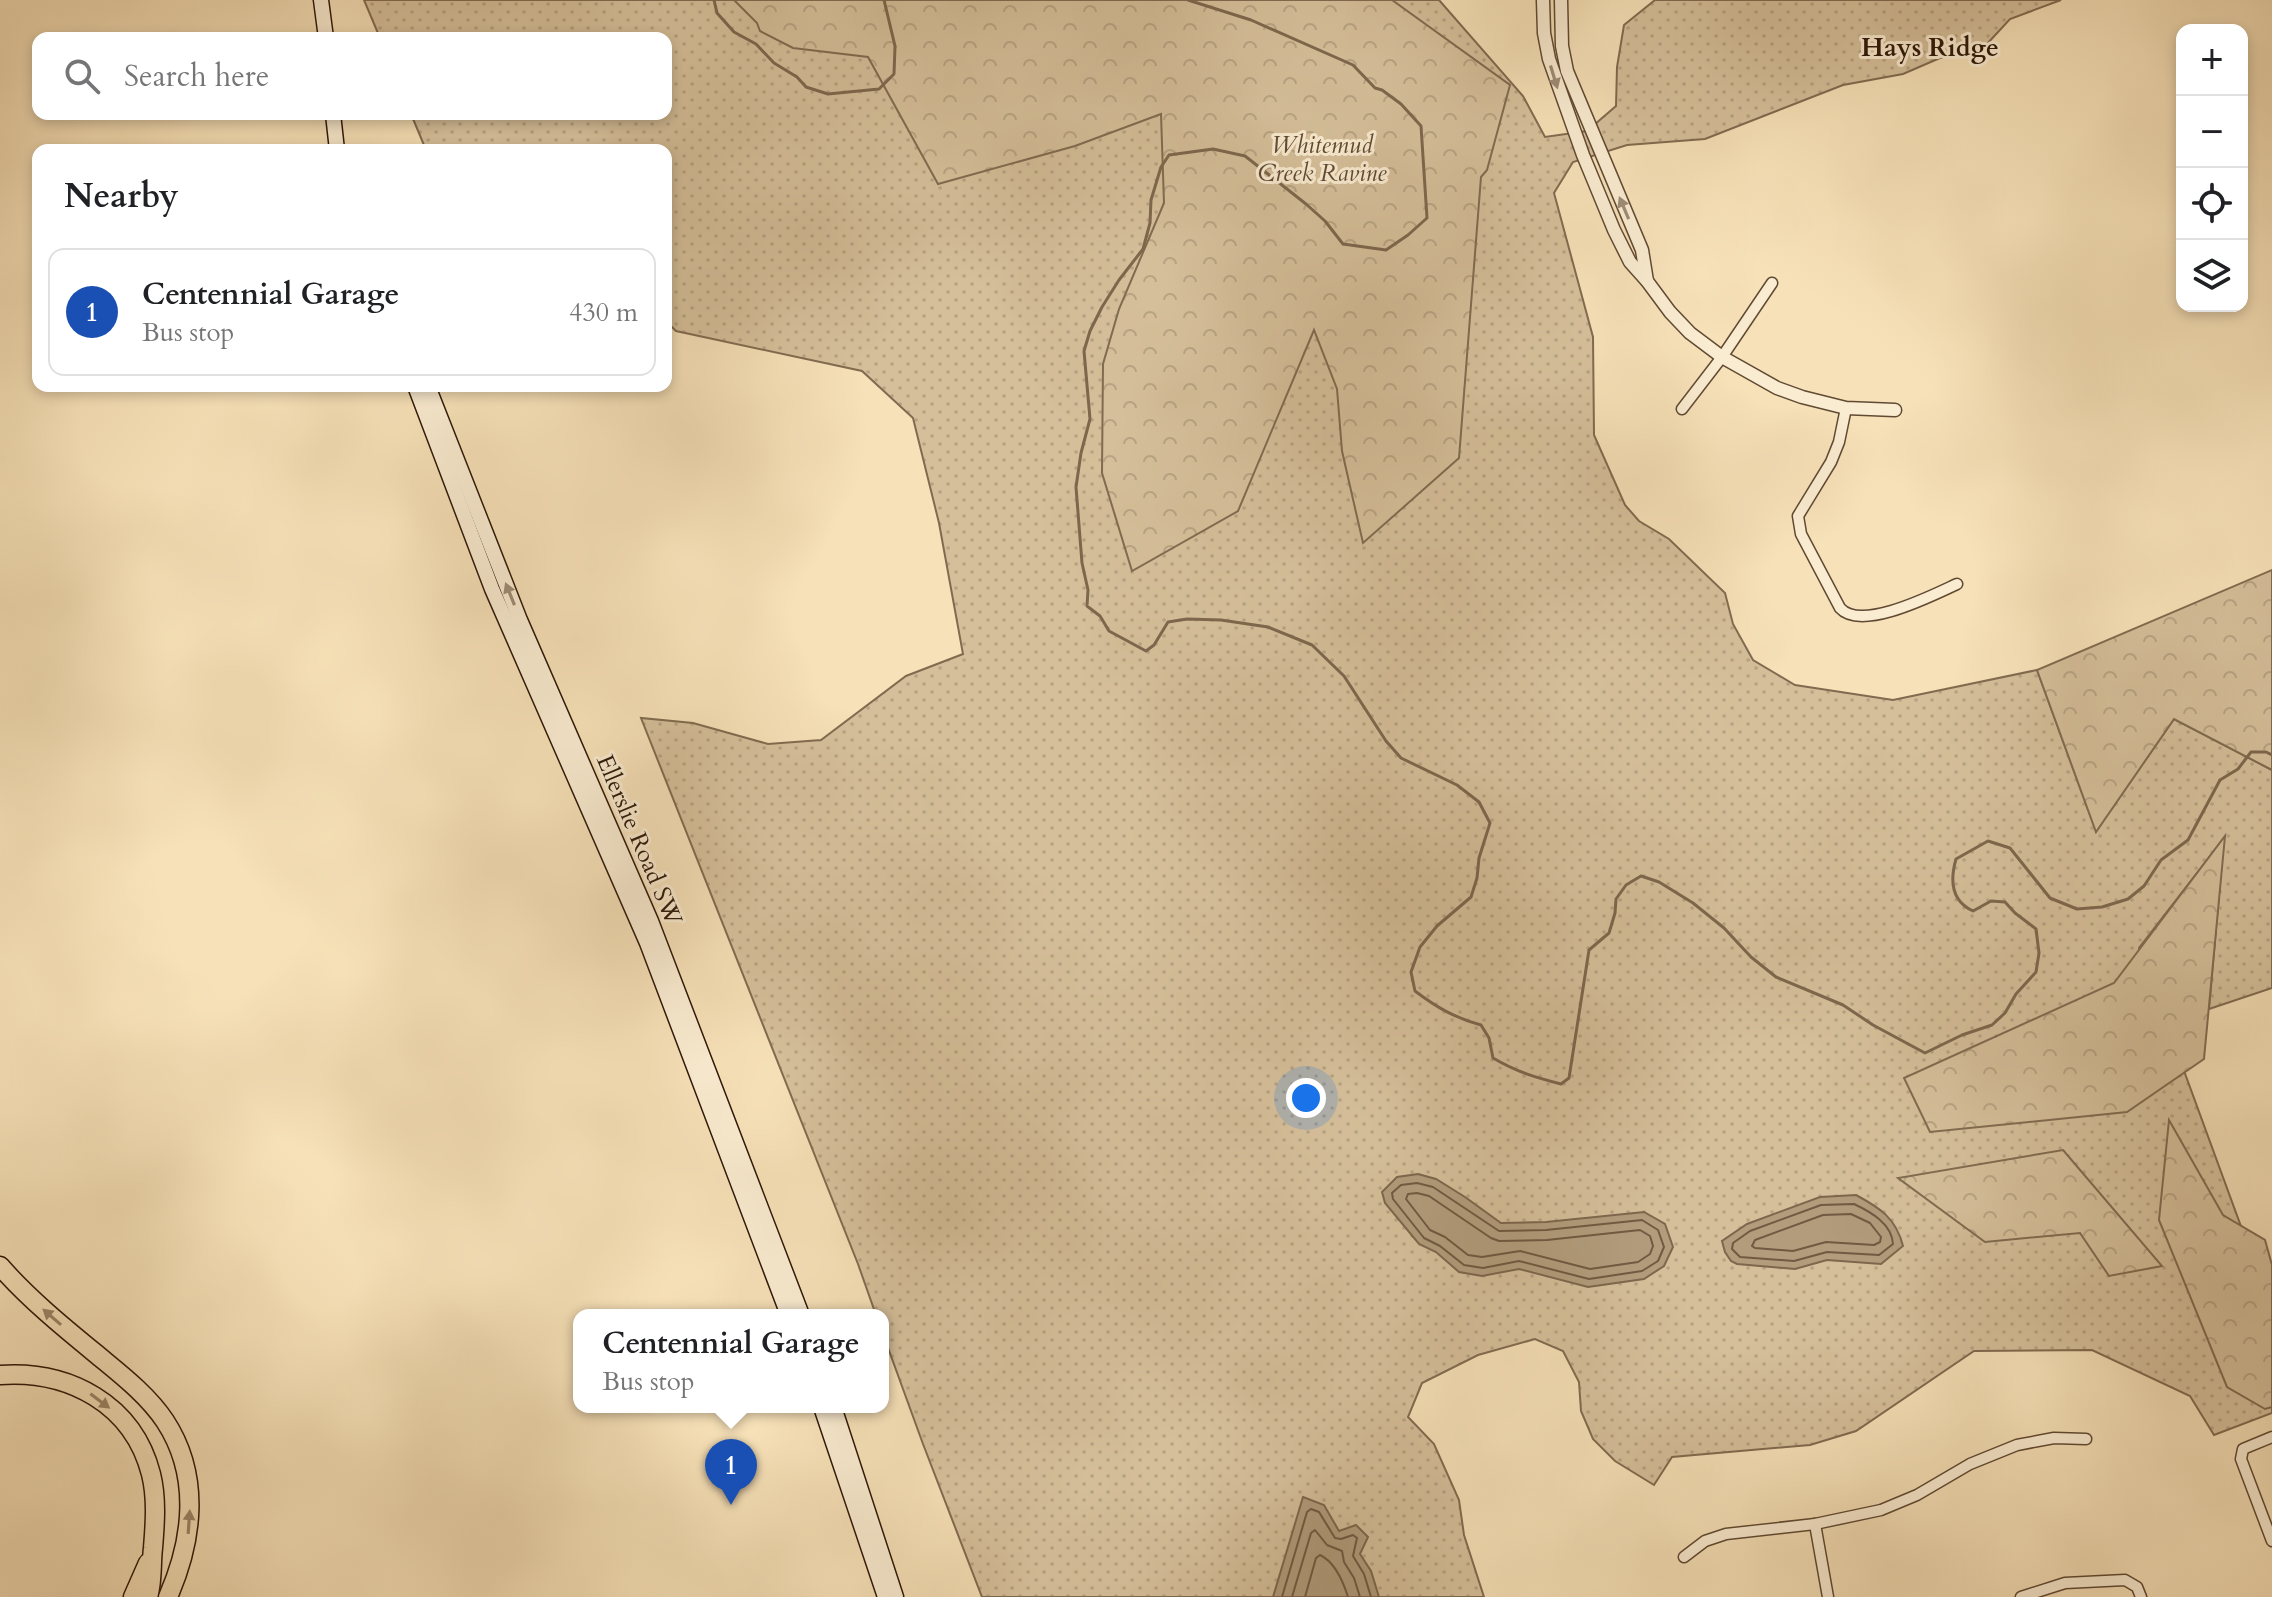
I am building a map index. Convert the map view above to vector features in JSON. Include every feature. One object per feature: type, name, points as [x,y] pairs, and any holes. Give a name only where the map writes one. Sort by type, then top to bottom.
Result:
[{"type":"highway","points":[[0,1266],[36,1303],[133,1385],[164,1420],[172,1435],[181,1454],[190,1499],[190,1524],[181,1566],[168,1597]]},
{"type":"highway","points":[[0,1375],[35,1375],[72,1383],[104,1403],[121,1420],[142,1450],[151,1474],[155,1521],[152,1569],[137,1596]]},
{"type":"main road","points":[[321,0],[325,32]]},
{"type":"main road","points":[[334,120],[338,144]]},
{"type":"main road","name":"Ellerslie Road SW","points":[[417,392],[492,589],[647,943],[786,1309]]},
{"type":"main road","name":"Ellerslie Road SW","points":[[430,392],[520,620],[651,921],[800,1309]]},
{"type":"main road","points":[[823,1413],[885,1597]]},
{"type":"main road","points":[[836,1413],[896,1597]]},
{"type":"main road","points":[[868,1549],[878,1597]]},
{"type":"street","points":[[1543,0],[1549,59],[1563,103],[1621,246],[1630,262],[1680,324],[1722,357],[1777,388],[1846,408],[1895,410]]},
{"type":"street","points":[[1561,0],[1562,46],[1567,71],[1642,250],[1647,281]]},
{"type":"street","points":[[1682,409],[1772,283]]},
{"type":"street","points":[[1846,408],[1831,462],[1798,516],[1801,534],[1840,608],[1845,614],[1855,616],[1884,612],[1957,584]]},
{"type":"street","points":[[2272,1437],[2243,1449],[2241,1459],[2272,1541]]},
{"type":"street","points":[[1684,1557],[1705,1541],[1726,1534],[1855,1517],[1902,1503],[1970,1464],[2017,1445],[2054,1438],[2086,1439]]},
{"type":"street","points":[[1815,1524],[1828,1597]]},
{"type":"street","points":[[2021,1597],[2065,1583],[2125,1580],[2137,1587],[2141,1597]]},
{"type":"green space","points":[[364,0],[1439,0],[1523,96],[1545,137],[1587,131],[1616,106],[1617,67],[1624,25],[1655,0],[2061,0],[2010,19],[1986,45],[1940,58],[1903,74],[1843,85],[1705,139],[1627,145],[1573,162],[1554,193],[1593,337],[1594,435],[1625,505],[1639,521],[1669,539],[1725,593],[1733,624],[1753,660],[1795,685],[1893,700],[2037,670],[2096,831],[2174,719],[2272,770],[2272,988],[2209,1009],[2224,838],[2139,948],[2272,1311],[2272,1413],[2214,1435],[2190,1396],[2092,1350],[1974,1351],[1856,1431],[1810,1445],[1672,1457],[1654,1485],[1615,1461],[1593,1439],[1581,1411],[1579,1382],[1563,1351],[1535,1339],[1478,1355],[1422,1383],[1408,1417],[1434,1444],[1459,1500],[1464,1535],[1484,1597],[982,1597],[889,1350],[889,1309],[874,1309],[641,718],[693,723],[768,744],[821,740],[906,676],[963,654],[939,523],[913,418],[862,371],[676,331],[672,327],[672,144],[424,144],[414,120],[672,120],[672,32],[377,32]]},
{"type":"green space","name":"Whitemud Creek Ravine","points":[[734,0],[1392,0],[1510,85],[1487,170],[1481,177],[1459,458],[1363,543],[1342,451],[1337,389],[1314,330],[1238,511],[1132,571],[1102,473],[1103,364],[1119,309],[1164,203],[1161,114],[1075,146],[938,184],[868,57],[793,48],[760,31],[757,23]]},
{"type":"green space","points":[[2272,570],[2272,770],[2174,719],[2096,832],[2037,670]]},
{"type":"green space","points":[[2225,836],[2204,1059],[2127,1112],[1930,1132],[1904,1078],[2114,983]]},
{"type":"green space","points":[[2169,1120],[2223,1215],[2265,1240],[2272,1265],[2272,1407],[2265,1409],[2227,1387],[2159,1220]]},
{"type":"green space","points":[[2063,1150],[2162,1266],[2109,1276],[2080,1233],[1985,1242],[1898,1178]]},
{"type":"water","points":[[1418,1174],[1436,1179],[1501,1223],[1546,1222],[1644,1212],[1665,1224],[1673,1247],[1664,1266],[1644,1279],[1588,1287],[1519,1269],[1482,1276],[1459,1272],[1436,1252],[1419,1244],[1385,1203],[1382,1192],[1397,1177]]},
{"type":"water","points":[[1856,1195],[1886,1215],[1900,1236],[1903,1246],[1881,1264],[1827,1260],[1795,1269],[1737,1264],[1725,1252],[1722,1241],[1747,1224],[1820,1197]]},
{"type":"water","points":[[1303,1497],[1324,1505],[1339,1531],[1356,1525],[1368,1537],[1360,1554],[1371,1571],[1379,1597],[1273,1597]]},
{"type":"waterway","points":[[714,0],[717,13],[734,32],[756,44],[774,63],[797,77],[806,87],[828,94],[879,89],[894,74],[895,46],[884,0]]},
{"type":"waterway","points":[[1188,0],[1251,20],[1353,65],[1375,88],[1401,104],[1421,126],[1427,218],[1386,250],[1343,244],[1325,221],[1245,156],[1213,149],[1169,155],[1161,167],[1151,200],[1150,223],[1143,249],[1102,307],[1084,351],[1090,419],[1076,487],[1082,563],[1088,590],[1087,606],[1100,616],[1109,631],[1146,651],[1154,645],[1168,622],[1187,619],[1268,627],[1312,645],[1344,676],[1386,741],[1401,758],[1457,785],[1479,802],[1490,823],[1471,897],[1437,926],[1420,947],[1411,972],[1415,991],[1446,1011],[1481,1025],[1489,1038],[1493,1058],[1526,1074],[1561,1084],[1569,1078],[1589,950],[1609,933],[1616,899],[1626,885],[1641,876],[1659,882],[1693,903],[1776,977],[1843,1005],[1925,1053],[1992,1025],[2036,972],[2039,953],[2036,929],[2005,902],[1991,901],[1973,911],[1960,902],[1954,889],[1956,859],[1988,841],[2010,848],[2050,898],[2077,909],[2102,907],[2128,899],[2144,886],[2161,860],[2188,840],[2220,780],[2238,769],[2251,752],[2272,755]]},
{"type":"place","name":"Centennial Garage","points":[[731,1505]]},
{"type":"district","name":"Hays Ridge","points":[[1930,47]]}]
